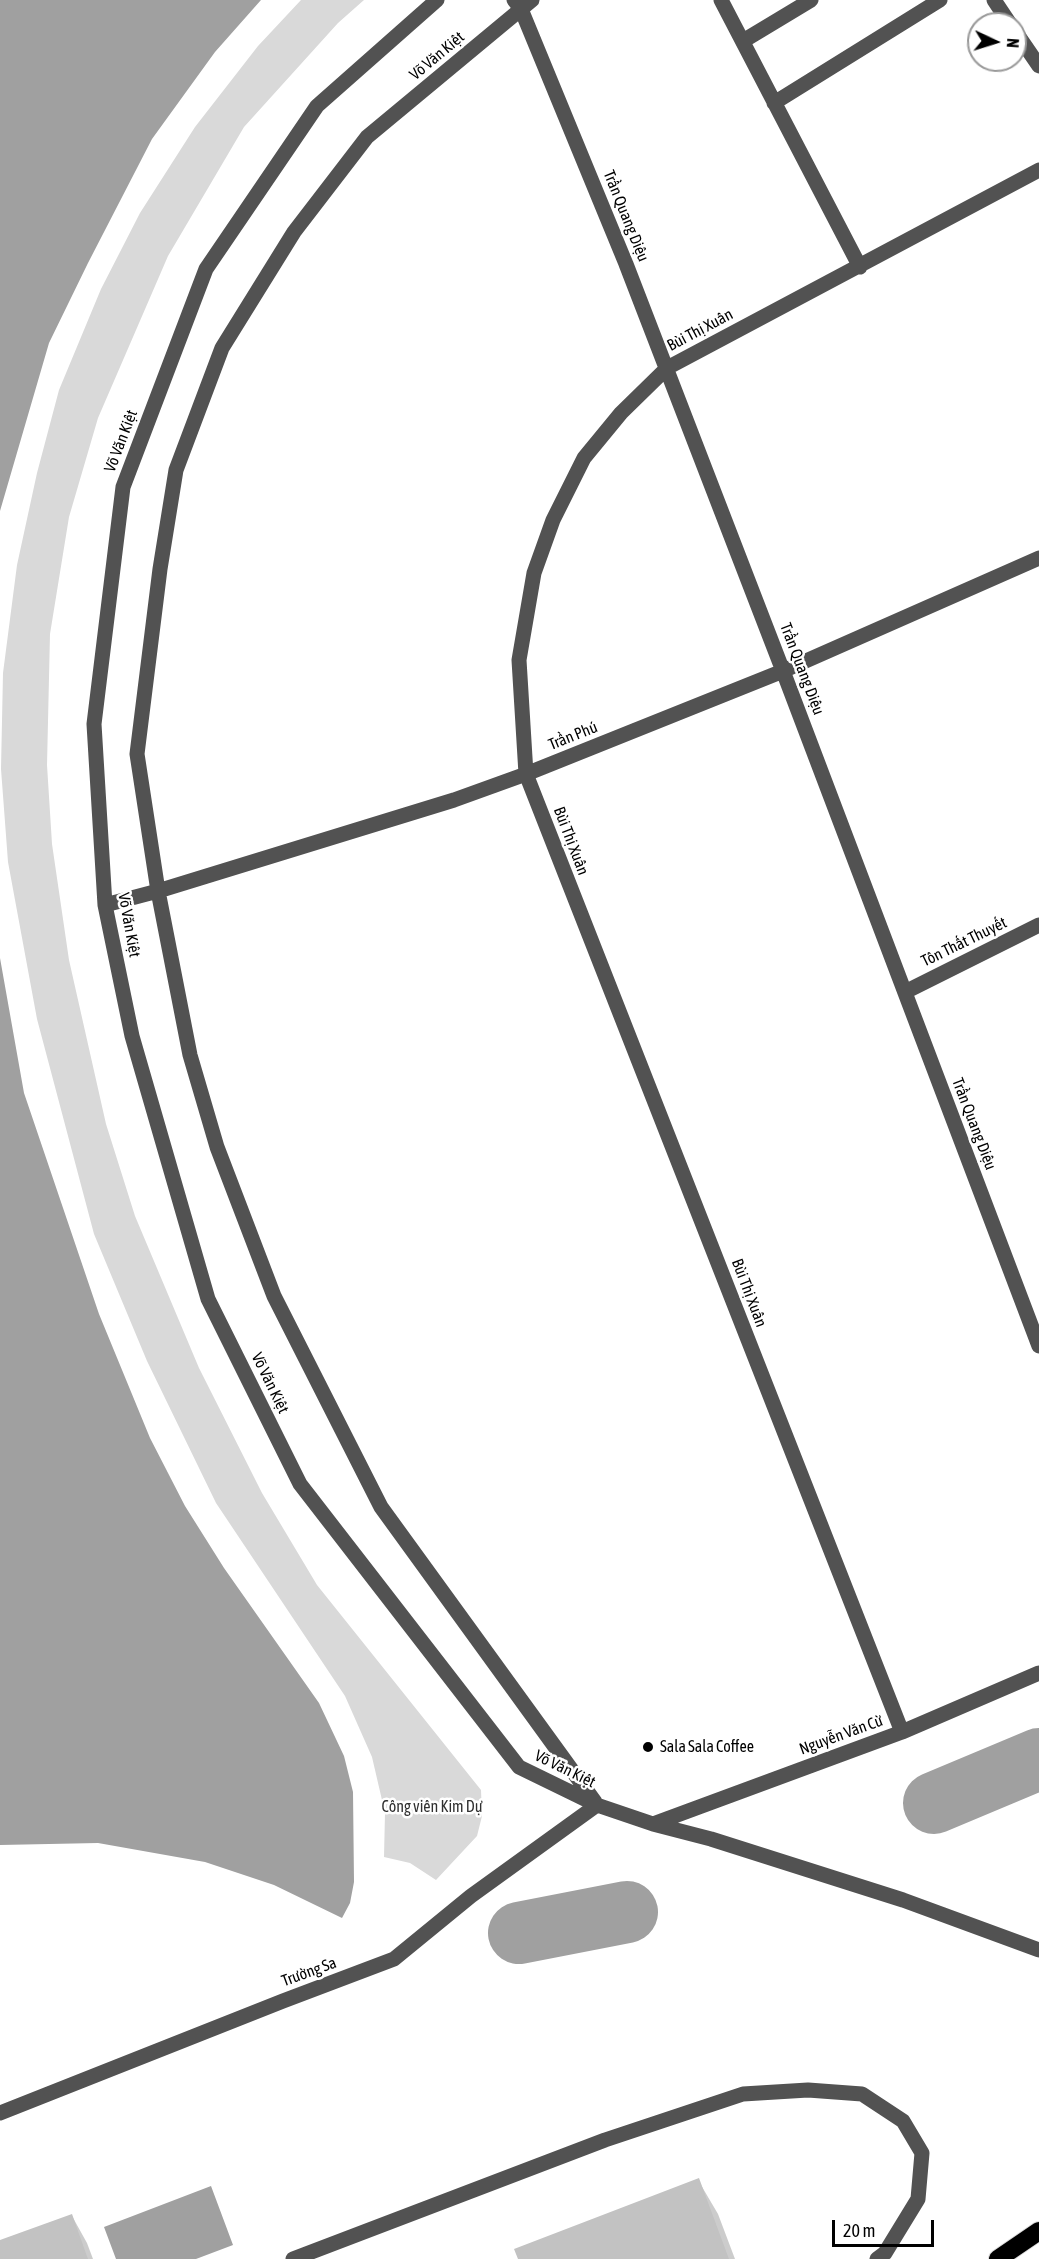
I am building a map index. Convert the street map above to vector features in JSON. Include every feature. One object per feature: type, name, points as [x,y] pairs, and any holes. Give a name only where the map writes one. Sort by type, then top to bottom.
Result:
[{"type":"highway","points":[[998,2259],[1039,2231]]},
{"type":"street","name":"Võ Văn Kiệt","points":[[437,0],[317,106],[206,269],[123,487],[94,724],[105,905],[132,1036],[208,1299],[300,1484],[519,1767],[597,1805],[903,1900],[1039,1950]]},
{"type":"street","points":[[721,0],[860,267]]},
{"type":"street","points":[[742,41],[812,0]]},
{"type":"street","points":[[774,103],[940,0]]},
{"type":"street","name":"Võ Văn Kiệt","points":[[522,3],[367,136],[294,232],[222,348],[176,470],[160,569],[137,754],[158,891],[190,1055],[217,1147],[274,1296],[381,1507],[597,1805]]},
{"type":"street","name":"Trần Quang Diệu","points":[[522,3],[667,368],[1039,1346]]},
{"type":"street","points":[[1027,48],[1039,66]]},
{"type":"street","name":"Bùi Thị Xuân","points":[[902,1732],[526,774],[519,660],[534,573],[553,520],[584,458],[621,413],[667,368],[1039,170]]},
{"type":"street","name":"Trần Phú","points":[[105,905],[158,891],[454,800],[526,774],[783,671],[1039,558]]},
{"type":"street","name":"Tôn Thất Thuyết","points":[[904,992],[1039,925]]},
{"type":"street","name":"Nguyễn Văn Cừ","points":[[653,1824],[902,1732],[1039,1673]]},
{"type":"street","name":"Trường Sa","points":[[0,2113],[394,1959],[471,1896],[597,1805]]},
{"type":"street","points":[[293,2259],[605,2140],[743,2094],[808,2090],[862,2094],[903,2121],[922,2153],[918,2199],[885,2253],[877,2259]]},
{"type":"green space","name":"Công viên Kim Dự","points":[[301,0],[364,0],[338,23],[244,127],[168,256],[98,418],[69,517],[50,634],[47,765],[52,844],[69,960],[106,1124],[135,1216],[199,1368],[262,1493],[317,1585],[481,1790],[482,1816],[477,1836],[436,1880],[410,1863],[384,1857],[385,1813],[372,1757],[345,1696],[216,1503],[147,1361],[94,1234],[37,1019],[8,862],[1,769],[3,673],[17,565],[37,473],[59,390],[101,289],[140,213],[195,127],[258,46]]},
{"type":"shaded area","points":[[0,0],[261,0],[215,52],[152,139],[88,263],[49,343],[0,511]]},
{"type":"shaded area","points":[[0,958],[24,1093],[99,1314],[150,1438],[185,1506],[224,1568],[319,1703],[344,1756],[353,1792],[354,1882],[350,1903],[342,1918],[274,1885],[205,1862],[98,1843],[0,1845]]},
{"type":"shaded area","points":[[211,2186],[233,2245],[196,2259],[116,2259],[104,2227]]},
{"type":"building","points":[[699,2178],[729,2259],[518,2259],[514,2249]]},
{"type":"building","points":[[72,2214],[88,2259],[0,2259],[0,2240]]},
{"type":"waterway","points":[[934,1803],[1039,1759]]},
{"type":"waterway","points":[[519,1933],[627,1912]]},
{"type":"place","name":"Sala Sala Coffee","points":[[648,1747]]}]
